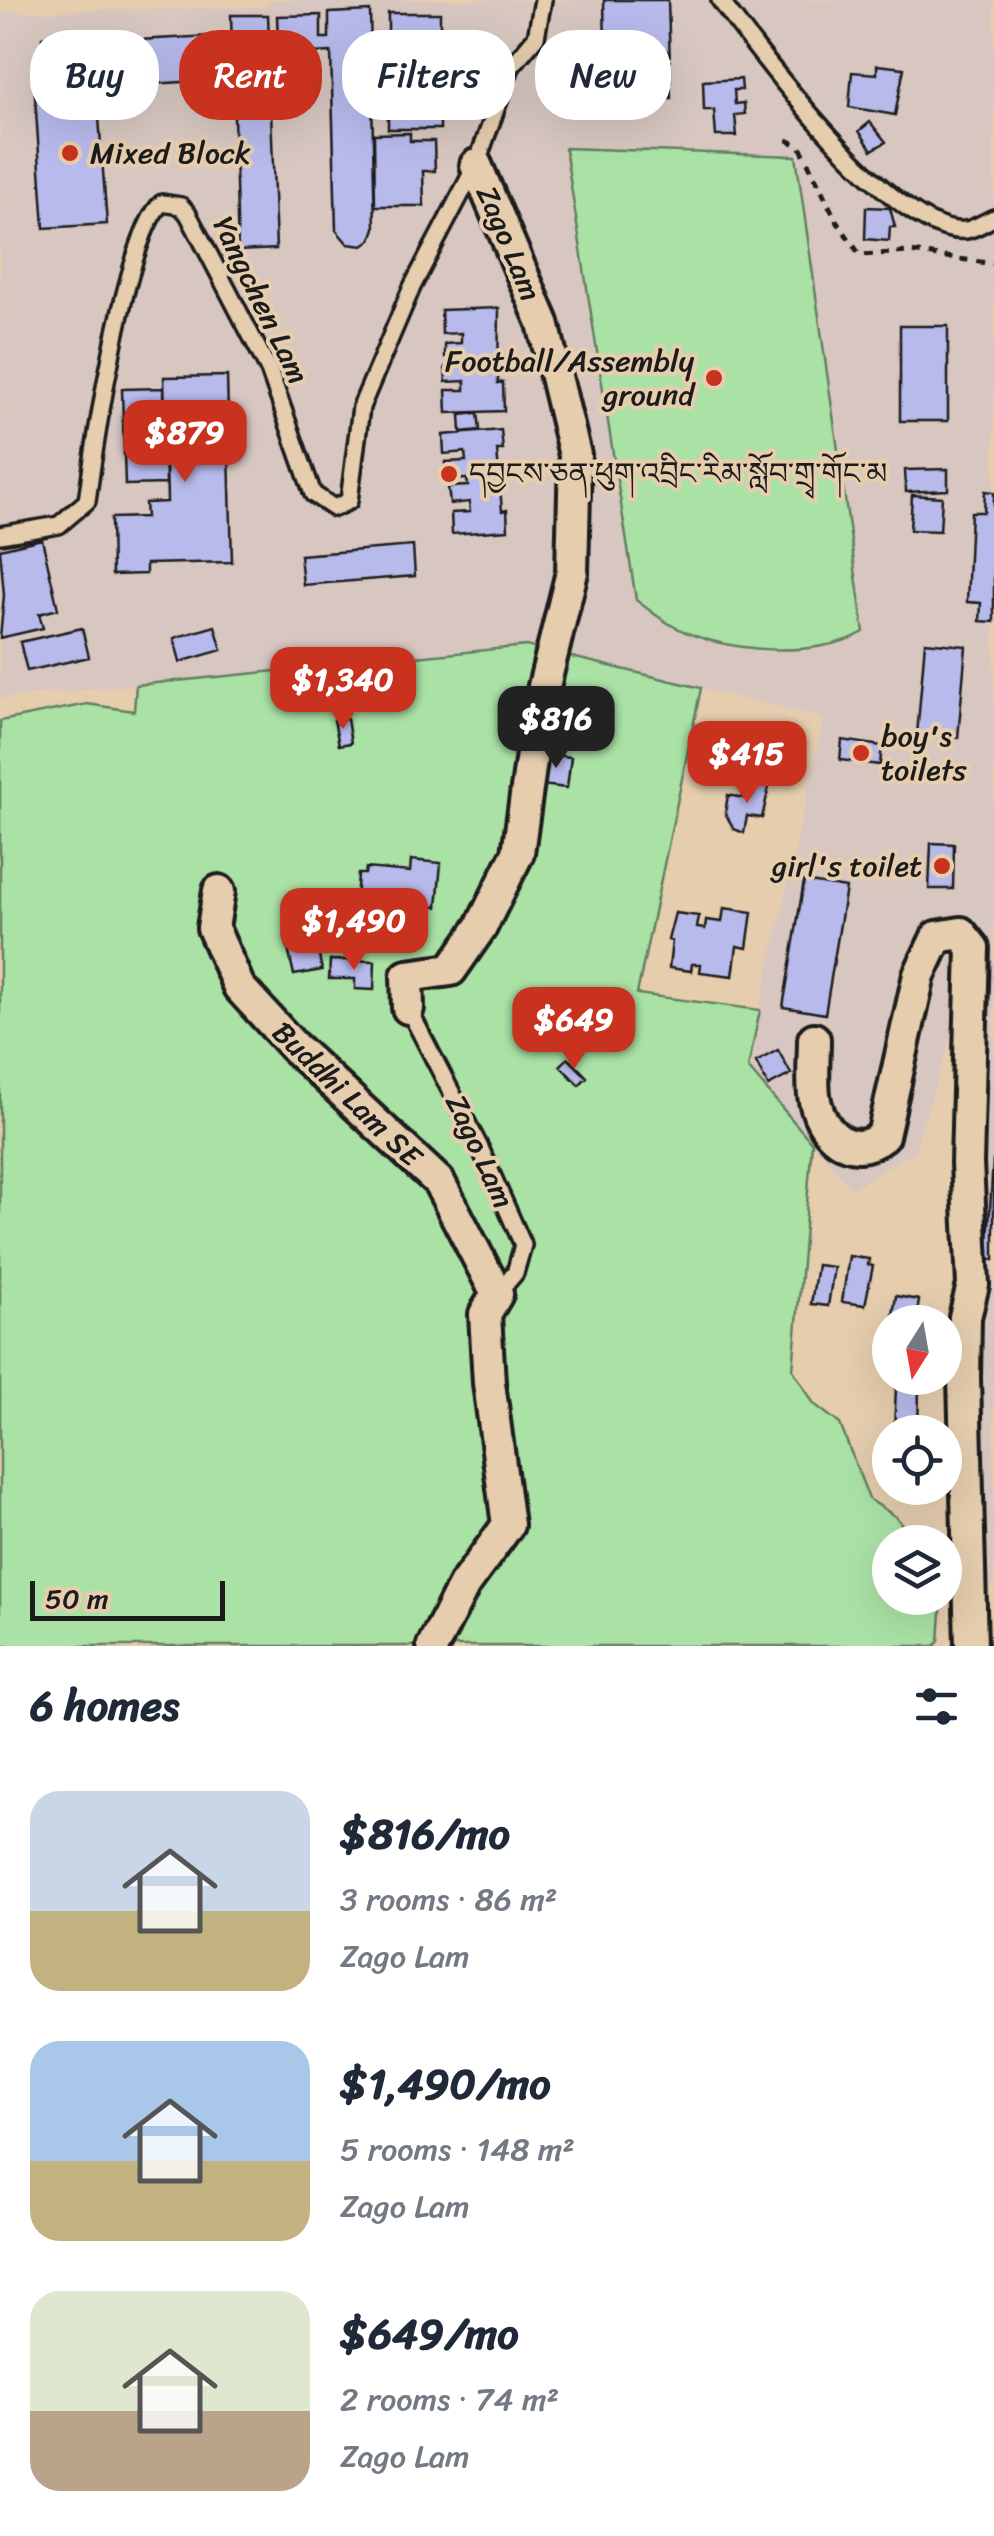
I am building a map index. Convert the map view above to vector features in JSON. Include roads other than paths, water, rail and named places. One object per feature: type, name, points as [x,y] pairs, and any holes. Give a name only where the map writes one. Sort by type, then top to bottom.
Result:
[{"type":"street","name":"Zago Lam","points":[[408,1008],[407,976],[450,970],[482,927],[518,853],[538,712],[572,572],[575,454],[543,323],[476,164]]},
{"type":"street","name":"Buddhi Lam SE","points":[[218,891],[214,928],[239,987],[293,1046],[439,1182],[497,1294]]},
{"type":"street","points":[[814,1039],[814,1099],[832,1136],[850,1149],[868,1147],[883,1136],[919,975],[937,937],[960,932],[974,948],[968,1164],[974,1285],[965,1317],[964,1378],[971,1646]]},
{"type":"street","points":[[433,1646],[464,1585],[508,1525],[485,1314],[497,1294]]},
{"type":"lane","name":"Yangchen Lam","points":[[0,536],[58,525],[86,501],[108,360],[139,254],[162,203],[181,206],[188,214],[269,370],[313,494],[326,506],[342,506],[352,488],[361,407],[412,286],[476,164],[511,66],[536,37],[543,0]]},
{"type":"lane","points":[[720,0],[766,62],[879,186],[926,221],[965,230],[994,218]]},
{"type":"lane","name":"Zago Lam","points":[[408,1008],[481,1150],[523,1245],[515,1272],[497,1294]]},
{"type":"place","name":"Mixed Block","points":[[70,153]]},
{"type":"place","name":"Football/Assembly ground","points":[[714,378]]},
{"type":"place","name":"དབྱངས་ཅན་ཕུག་འབྲིང་རིམ་སློབ་གྲྭ་གོང་མ","points":[[449,474]]},
{"type":"place","name":"boy's toilets","points":[[861,753]]},
{"type":"place","name":"girl's toilet","points":[[942,866]]}]
